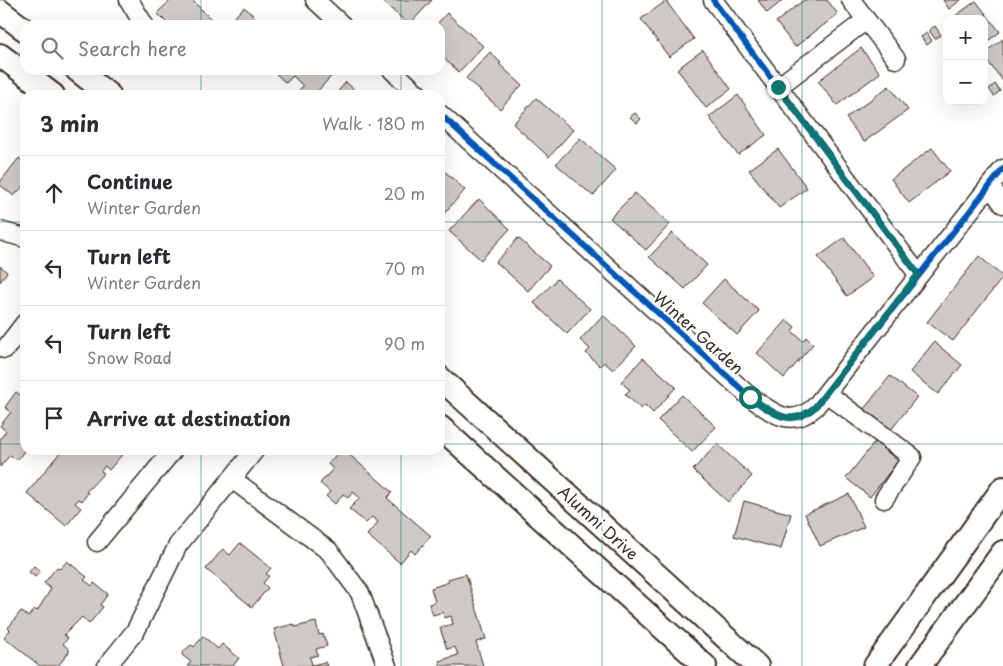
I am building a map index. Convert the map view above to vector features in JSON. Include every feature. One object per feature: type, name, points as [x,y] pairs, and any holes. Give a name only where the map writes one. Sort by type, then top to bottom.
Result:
[{"type":"main road","points":[[0,11],[20,26]]},
{"type":"main road","points":[[0,55],[20,70]]},
{"type":"main road","points":[[26,75],[46,90]]},
{"type":"main road","points":[[83,75],[103,90]]},
{"type":"main road","name":"Alumni Drive","points":[[445,383],[757,666]]},
{"type":"main road","points":[[445,431],[705,666]]},
{"type":"main road","points":[[875,666],[1003,488]]},
{"type":"main road","points":[[920,666],[1003,552]]},
{"type":"street","points":[[315,0],[337,20]]},
{"type":"street","points":[[713,0],[918,274]]},
{"type":"street","points":[[851,0],[896,59]]},
{"type":"street","points":[[137,2],[142,20]]},
{"type":"street","points":[[778,87],[866,20]]},
{"type":"street","points":[[397,75],[414,90]]},
{"type":"street","name":"Winter Garden","points":[[445,119],[757,402],[770,411],[792,419],[806,415],[826,393],[918,274],[1003,169]]},
{"type":"street","points":[[990,186],[1003,204]]},
{"type":"street","points":[[0,231],[20,237]]},
{"type":"street","points":[[5,349],[20,330]]},
{"type":"street","points":[[826,393],[912,457],[884,499]]},
{"type":"street","points":[[97,542],[169,455]]},
{"type":"street","points":[[107,666],[136,630],[178,546],[251,455]]},
{"type":"street","points":[[232,480],[329,552],[360,593],[387,666]]},
{"type":"building","points":[[171,0],[192,0],[212,20],[164,20],[157,13]]},
{"type":"building","points":[[381,0],[432,0],[414,20],[403,20]]},
{"type":"building","points":[[758,0],[783,0],[767,13]]},
{"type":"building","points":[[804,0],[827,0],[838,14],[795,47],[776,22]]},
{"type":"building","points":[[943,0],[961,0],[949,9]]},
{"type":"building","points":[[666,1],[694,39],[669,57],[641,19]]},
{"type":"building","points":[[976,1],[987,15],[957,15]]},
{"type":"building","points":[[244,7],[258,20],[232,20]]},
{"type":"building","points":[[447,13],[483,46],[459,72],[445,59],[445,20],[441,20]]},
{"type":"building","points":[[988,16],[1000,32],[988,41]]},
{"type":"building","points":[[935,26],[941,35],[935,39],[929,30]]},
{"type":"building","points":[[927,33],[932,41],[927,45],[921,37]]},
{"type":"building","points":[[1003,39],[1003,81],[988,64],[988,50]]},
{"type":"building","points":[[861,48],[880,73],[837,105],[818,81]]},
{"type":"building","points":[[703,50],[731,89],[706,108],[677,69]]},
{"type":"building","points":[[490,52],[501,63],[499,64],[522,85],[500,109],[466,78]]},
{"type":"building","points":[[277,75],[332,75],[319,90],[300,90],[303,86],[293,76],[286,83]]},
{"type":"building","points":[[346,82],[355,90],[339,90]]},
{"type":"building","points":[[995,84],[1000,91],[994,96],[989,89]]},
{"type":"building","points":[[889,86],[908,110],[864,142],[846,118]]},
{"type":"building","points":[[738,95],[766,135],[738,155],[709,117]]},
{"type":"building","points":[[536,98],[573,130],[549,157],[513,124]]},
{"type":"building","points":[[635,113],[641,119],[637,123],[630,117]]},
{"type":"building","points":[[580,138],[616,170],[593,196],[556,164]]},
{"type":"building","points":[[932,148],[950,171],[909,203],[891,179]]},
{"type":"building","points":[[778,149],[807,188],[779,208],[749,170]]},
{"type":"building","points":[[19,158],[20,189],[14,196],[0,185],[0,182]]},
{"type":"building","points":[[445,172],[465,190],[445,212]]},
{"type":"building","points":[[635,193],[670,224],[646,250],[610,218]]},
{"type":"building","points":[[479,199],[510,229],[481,260],[449,231]]},
{"type":"building","points":[[672,233],[707,265],[685,289],[649,257]]},
{"type":"building","points":[[518,238],[550,266],[528,291],[496,262]]},
{"type":"building","points":[[844,238],[873,277],[847,296],[818,257]]},
{"type":"building","points":[[979,256],[1003,277],[953,341],[927,322]]},
{"type":"building","points":[[0,266],[7,272],[0,282]]},
{"type":"building","points":[[557,279],[590,309],[567,334],[534,303]]},
{"type":"building","points":[[724,279],[759,311],[737,335],[702,303]]},
{"type":"building","points":[[603,315],[636,346],[613,370],[604,362],[600,366],[586,353],[590,349],[580,340]]},
{"type":"building","points":[[787,320],[795,327],[792,331],[803,341],[806,337],[813,344],[784,378],[757,353]]},
{"type":"building","points":[[934,342],[962,365],[938,394],[910,372]]},
{"type":"building","points":[[643,358],[676,387],[653,413],[645,405],[641,409],[625,394],[630,390],[621,382]]},
{"type":"building","points":[[890,376],[917,397],[887,435],[860,414]]},
{"type":"building","points":[[16,392],[20,395],[21,455],[17,460],[10,455],[0,467],[0,439],[6,431],[0,426],[11,412],[5,407]]},
{"type":"building","points":[[682,395],[716,427],[692,452],[658,420]]},
{"type":"building","points":[[875,442],[898,461],[870,497],[846,478]]},
{"type":"building","points":[[717,444],[752,476],[728,502],[693,470]]},
{"type":"building","points":[[58,455],[122,455],[109,470],[105,466],[101,471],[104,473],[86,492],[88,493],[82,501],[79,499],[75,503],[81,508],[66,526],[27,493]]},
{"type":"building","points":[[336,455],[350,455],[392,492],[387,498],[431,536],[415,554],[411,550],[400,563],[367,535],[378,522],[372,517],[366,523],[349,509],[360,498],[353,492],[348,498],[343,494],[335,504],[326,496],[330,492],[320,483],[333,469],[328,464]]},
{"type":"building","points":[[849,494],[864,527],[820,546],[805,514]]},
{"type":"building","points":[[744,501],[791,514],[781,549],[734,536]]},
{"type":"building","points":[[240,543],[271,568],[266,574],[269,576],[263,583],[268,588],[252,607],[206,569],[223,549],[230,555]]},
{"type":"building","points":[[67,561],[87,577],[84,580],[92,586],[94,583],[108,594],[100,605],[103,607],[89,624],[82,617],[64,635],[68,638],[63,644],[69,649],[69,652],[58,666],[40,666],[4,637],[10,630],[8,628],[21,611],[28,617],[34,609],[37,611],[51,589],[44,583],[57,567],[60,569]]},
{"type":"building","points":[[34,566],[40,571],[35,577],[29,572]]},
{"type":"building","points":[[466,574],[486,639],[476,642],[483,666],[441,666],[439,661],[458,655],[455,647],[447,649],[440,628],[453,624],[451,616],[444,618],[443,612],[433,615],[429,604],[435,602],[431,588],[449,582],[448,579]]},
{"type":"building","points":[[316,622],[319,635],[323,634],[327,646],[316,649],[318,655],[310,657],[312,665],[325,662],[327,666],[284,666],[274,629],[294,624],[295,627]]},
{"type":"building","points":[[203,636],[218,649],[222,644],[239,658],[233,666],[187,666],[191,662],[182,655],[183,652],[191,645],[194,647]]},
{"type":"cycle path","points":[[713,0],[918,274]]},
{"type":"cycle path","points":[[445,119],[750,397],[774,413],[790,418],[806,414],[815,407],[1003,169]]},
{"type":"route","points":[[750,397],[770,411],[782,416],[792,419],[806,415],[815,407],[918,274],[778,87]]}]
